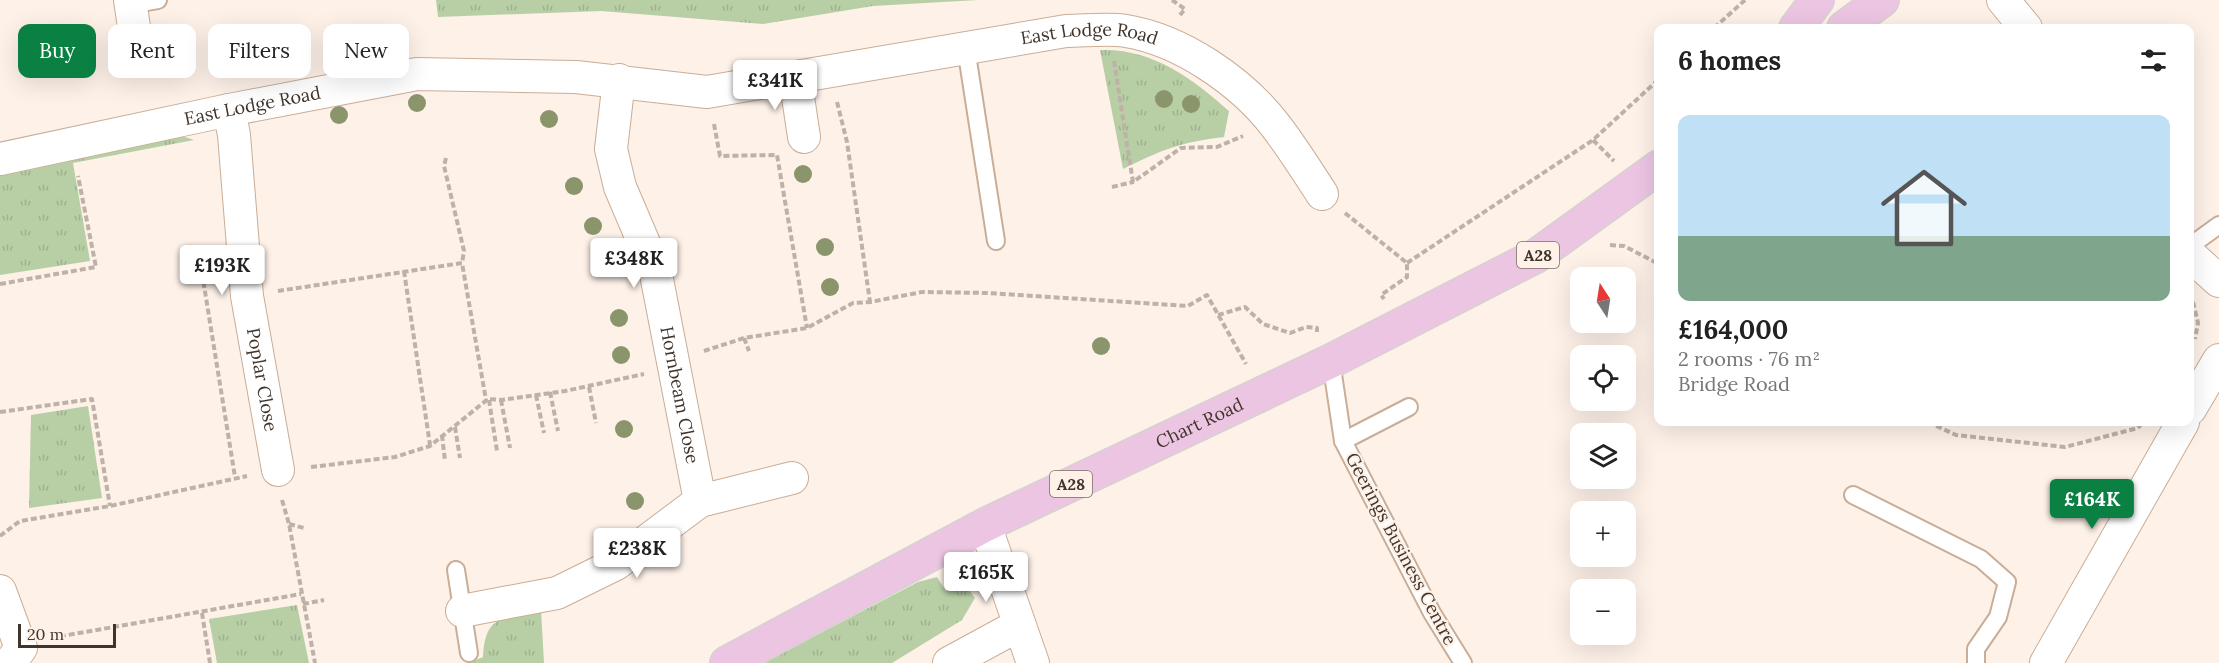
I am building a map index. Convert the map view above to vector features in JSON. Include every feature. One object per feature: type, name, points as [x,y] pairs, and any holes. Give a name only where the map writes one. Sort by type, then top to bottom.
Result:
[{"type":"main road","points":[[1799,24],[1817,0]]},
{"type":"main road","points":[[1849,24],[1882,0]]},
{"type":"main road","name":"Chart Road","points":[[727,663],[985,525],[1328,363],[1536,256],[1654,171]]},
{"type":"street","points":[[2003,0],[2023,24]]},
{"type":"street","points":[[2027,0],[2032,24]]},
{"type":"street","points":[[139,2],[139,24]]},
{"type":"street","name":"East Lodge Road","points":[[0,159],[229,110],[417,74],[619,80],[707,92],[1066,31],[1124,30],[1161,40],[1196,57],[1230,81],[1275,124],[1322,194]]},
{"type":"street","points":[[795,77],[804,138]]},
{"type":"street","name":"Hornbeam Close","points":[[619,80],[610,149],[620,187],[655,269],[700,501]]},
{"type":"street","name":"Poplar Close","points":[[229,110],[234,135],[247,297],[276,472]]},
{"type":"street","points":[[2194,259],[2219,281]]},
{"type":"street","points":[[2194,383],[2206,354]]},
{"type":"street","points":[[2046,663],[2175,426]]},
{"type":"street","points":[[462,611],[557,593],[616,564],[700,501],[792,478]]},
{"type":"street","points":[[985,525],[1033,663]]},
{"type":"street","points":[[0,591],[16,655]]},
{"type":"street","points":[[949,663],[1020,625]]},
{"type":"lane","points":[[966,48],[996,241]]},
{"type":"lane","points":[[2194,243],[2219,225]]},
{"type":"lane","name":"Geerings Business Centre","points":[[1328,363],[1343,441],[1432,613],[1463,663]]},
{"type":"lane","points":[[1343,441],[1409,407]]},
{"type":"lane","points":[[1853,495],[1981,559],[2007,582],[1998,617],[1976,649],[1976,663]]},
{"type":"lane","points":[[456,570],[469,653]]},
{"type":"path","points":[[1718,24],[1745,0]]},
{"type":"path","points":[[1110,31],[1133,182]]},
{"type":"path","points":[[830,72],[847,142],[870,302]]},
{"type":"path","points":[[1407,263],[1593,140],[1654,84]]},
{"type":"path","points":[[707,92],[720,156],[777,155],[807,328]]},
{"type":"path","points":[[1112,187],[1133,182],[1181,148],[1217,147],[1275,124]]},
{"type":"path","points":[[446,158],[444,166],[464,251],[462,263],[497,451]]},
{"type":"path","points":[[0,284],[96,267],[76,169]]},
{"type":"path","points":[[1322,194],[1407,263]]},
{"type":"path","points":[[1605,245],[1624,246],[1654,261]]},
{"type":"path","points":[[247,297],[462,263]]},
{"type":"path","points":[[1405,325],[1381,294],[1407,277],[1407,263]]},
{"type":"path","points":[[404,271],[430,446]]},
{"type":"path","points":[[202,273],[235,477]]},
{"type":"path","points":[[0,536],[20,521],[110,506],[235,477],[395,457],[430,446],[442,434],[455,427],[487,400],[501,400],[636,378],[674,361],[744,339],[807,328],[853,303],[922,292],[988,293],[1188,306],[1207,295],[1247,366],[1258,396]]},
{"type":"path","points":[[1218,315],[1245,307],[1263,324],[1290,333],[1306,327],[1317,328],[1328,363]]},
{"type":"path","points":[[2194,307],[2206,354]]},
{"type":"path","points":[[744,339],[748,351]]},
{"type":"path","points":[[589,387],[596,423]]},
{"type":"path","points":[[550,392],[558,430]]},
{"type":"path","points":[[536,394],[544,433]]},
{"type":"path","points":[[0,412],[92,399],[110,506]]},
{"type":"path","points":[[501,400],[510,448]]},
{"type":"path","points":[[1937,426],[1956,435],[2065,447],[2140,426]]},
{"type":"path","points":[[455,427],[460,458]]},
{"type":"path","points":[[442,434],[445,460]]},
{"type":"path","points":[[276,472],[290,524],[315,663]]},
{"type":"path","points":[[290,524],[304,528]]},
{"type":"path","points":[[16,655],[51,639],[302,594]]},
{"type":"path","points":[[303,604],[324,600]]},
{"type":"path","points":[[202,613],[210,663]]},
{"type":"green space","points":[[436,0],[978,0],[873,6],[763,24],[601,11],[438,17]]},
{"type":"green space","points":[[1100,50],[1137,54],[1154,60],[1170,67],[1201,87],[1229,111],[1224,137],[1195,141],[1172,148],[1123,169]]},
{"type":"green space","points":[[179,135],[194,140],[73,163],[90,261],[0,275],[0,173]]},
{"type":"green space","points":[[88,406],[102,498],[29,508],[31,415]]},
{"type":"green space","points":[[937,577],[946,591],[962,581],[975,598],[962,620],[892,663],[763,663],[918,582]]},
{"type":"green space","points":[[297,605],[309,663],[217,663],[209,619]]},
{"type":"green space","points":[[541,610],[544,663],[469,663],[483,657],[488,632],[492,625],[507,617]]}]
